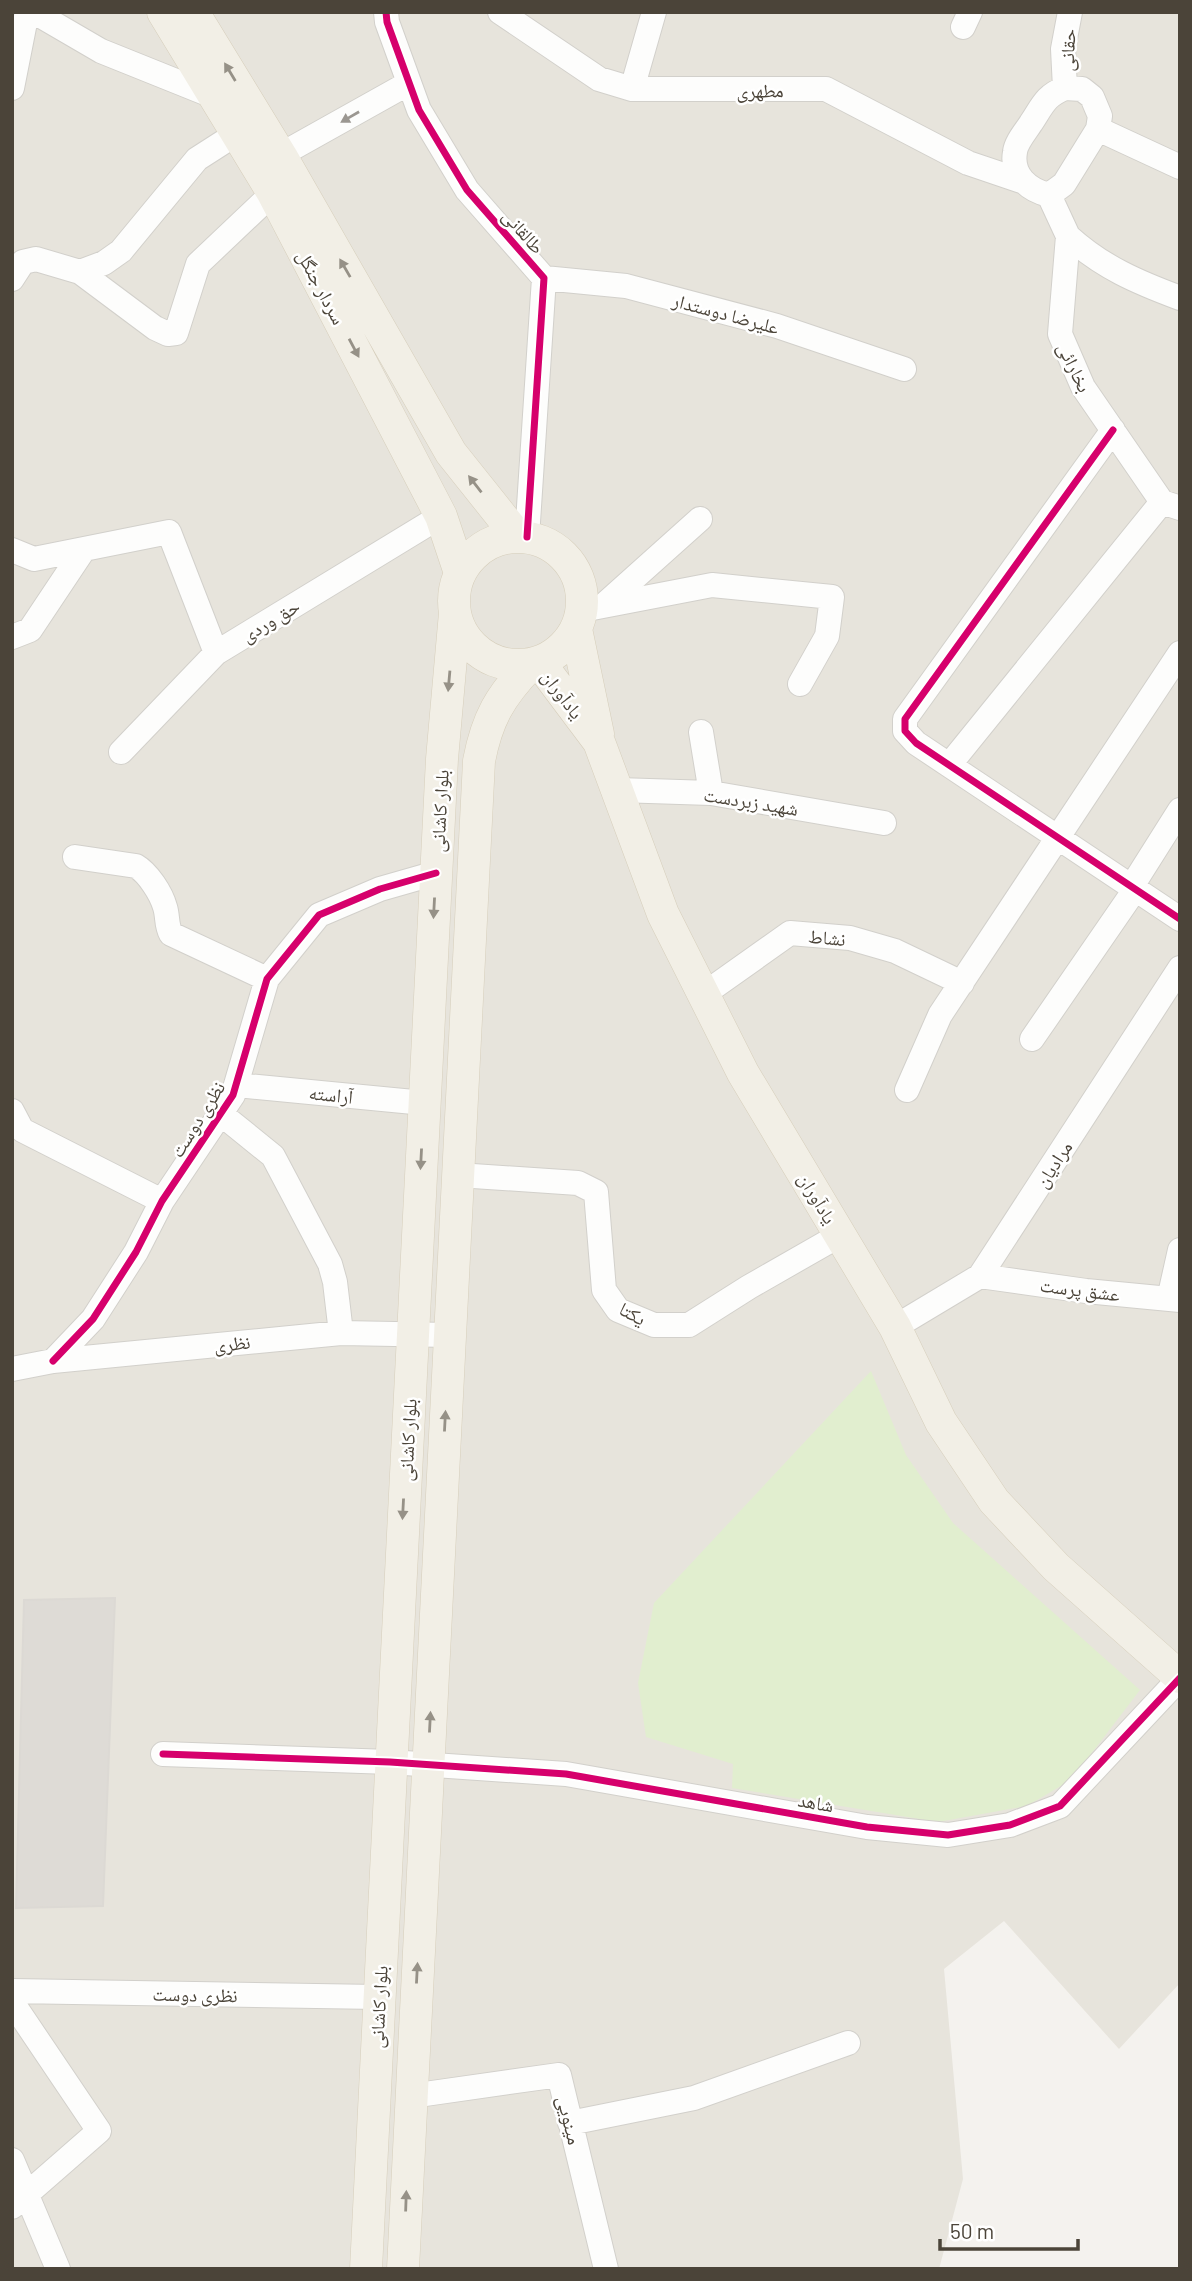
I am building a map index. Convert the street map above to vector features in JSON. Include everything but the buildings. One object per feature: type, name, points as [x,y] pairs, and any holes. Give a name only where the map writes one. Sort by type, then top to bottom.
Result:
[{"type":"main road","name":"سردار جنگل","points":[[163,12],[236,134],[270,173],[451,453],[522,537]]},
{"type":"main road","name":"سردار جنگل","points":[[193,12],[441,516],[460,573]]},
{"type":"main road","points":[[587,615],[565,646],[549,659],[534,664],[509,666],[490,660],[473,648],[461,632],[455,612],[454,592],[460,573],[472,556],[488,544],[507,537],[522,537],[546,543],[563,554],[575,570],[587,615],[599,742]]},
{"type":"main road","name":"بلوار کاشانی","points":[[366,2269],[442,759],[455,612]]},
{"type":"main road","name":"بلوار کاشانی","points":[[403,2269],[479,761],[484,733],[495,707],[511,684],[534,664]]},
{"type":"main road","name":"یادآوران","points":[[534,664],[599,742],[663,914],[743,1073],[895,1327],[941,1422],[993,1501],[1056,1567],[1180,1677]]},
{"type":"main road","points":[[375,2067],[411,2082]]},
{"type":"street","points":[[12,88],[27,12]]},
{"type":"street","points":[[34,12],[101,51],[213,96]]},
{"type":"street","name":"طالقانی","points":[[386,12],[387,22],[418,110],[467,190],[544,278],[522,537]]},
{"type":"street","name":"مطهری","points":[[500,12],[599,79],[632,89],[826,89],[968,163],[1021,181],[1035,191],[1048,195]]},
{"type":"street","points":[[632,89],[654,12]]},
{"type":"street","name":"حقانی","points":[[1065,89],[1063,49],[1070,12]]},
{"type":"street","points":[[12,279],[23,262],[36,259],[80,272],[155,328],[168,334],[176,333],[198,264],[270,173],[409,83]]},
{"type":"street","points":[[1021,181],[1015,166],[1014,150],[1051,94],[1065,89],[1082,89],[1092,97],[1100,116],[1098,129],[1064,184],[1048,195],[1068,236],[1091,257],[1124,275],[1180,298]]},
{"type":"street","points":[[1098,129],[1180,167]]},
{"type":"street","points":[[80,272],[121,251],[197,159],[236,134]]},
{"type":"street","name":"بخارائی","points":[[1068,236],[1060,334],[1083,387],[1171,505]]},
{"type":"street","name":"علیرضا دوستدار","points":[[544,278],[626,285],[777,326],[904,369]]},
{"type":"street","points":[[1113,430],[905,719],[905,731],[916,743],[1180,919]]},
{"type":"street","points":[[950,764],[1171,505]]},
{"type":"street","name":"حق وردی","points":[[121,752],[216,653],[441,516]]},
{"type":"street","points":[[587,615],[700,519]]},
{"type":"street","points":[[12,550],[34,559],[169,532],[216,653]]},
{"type":"street","points":[[12,637],[30,631],[84,549]]},
{"type":"street","points":[[587,615],[712,585],[832,597],[827,636],[800,684]]},
{"type":"street","points":[[907,1090],[940,1015],[1180,653]]},
{"type":"street","points":[[701,732],[710,793]]},
{"type":"street","name":"شهید زبردست","points":[[618,790],[710,793],[884,823]]},
{"type":"street","points":[[1032,1039],[1134,887],[1180,810]]},
{"type":"street","points":[[75,857],[136,866],[144,871],[165,905],[167,926],[171,934],[267,979]]},
{"type":"street","name":"نظری دوست","points":[[53,1361],[93,1319],[136,1252],[162,1201],[233,1095],[267,979],[319,915],[380,889],[436,873]]},
{"type":"street","name":"نشاط","points":[[704,995],[790,933],[850,937],[895,951],[962,982]]},
{"type":"street","name":"مرادیان","points":[[895,1327],[980,1276],[1178,973]]},
{"type":"street","name":"آراسته","points":[[237,1084],[424,1103]]},
{"type":"street","points":[[12,1111],[22,1130],[162,1201]]},
{"type":"street","points":[[221,1114],[273,1156],[330,1264],[335,1282],[341,1333]]},
{"type":"street","name":"یکتا","points":[[458,1175],[578,1183],[596,1192],[604,1290],[618,1310],[654,1325],[689,1325],[840,1235]]},
{"type":"street","points":[[1174,1299],[1180,1250]]},
{"type":"street","name":"عشق پرست","points":[[980,1276],[1086,1291],[1174,1299]]},
{"type":"street","name":"نظری","points":[[12,1369],[53,1361],[341,1333],[450,1335]]},
{"type":"street","name":"شاهد","points":[[163,1754],[390,1762],[566,1774],[867,1827],[948,1835],[1010,1825],[1060,1806],[1180,1677]]},
{"type":"street","name":"نظری دوست","points":[[12,1991],[378,1997]]},
{"type":"street","points":[[12,2002],[99,2131],[19,2200]]},
{"type":"street","points":[[570,2123],[694,2098],[848,2043]]},
{"type":"street","name":"مینویی","points":[[411,2082],[559,2075],[606,2269]]},
{"type":"street","points":[[12,2160],[19,2200],[58,2269]]},
{"type":"shaded area","points":[[12,12],[1180,12],[1180,1983],[1119,2049],[1004,1921],[944,1969],[963,2179],[939,2269],[12,2269]]},
{"type":"green space","points":[[871,1371],[906,1455],[953,1523],[1140,1690],[1071,1780],[1027,1806],[938,1822],[732,1788],[733,1764],[646,1737],[638,1683],[654,1603]]},
{"type":"cycle path","points":[[386,12],[387,22],[419,110],[467,190],[544,278],[527,537]]},
{"type":"cycle path","points":[[1113,430],[905,719],[905,731],[916,743],[1180,919]]},
{"type":"cycle path","points":[[53,1361],[93,1319],[136,1252],[162,1201],[233,1095],[267,979],[319,915],[380,889],[436,873]]},
{"type":"cycle path","points":[[163,1754],[390,1762],[566,1774],[867,1827],[948,1835],[1010,1825],[1060,1806],[1180,1678]]}]
